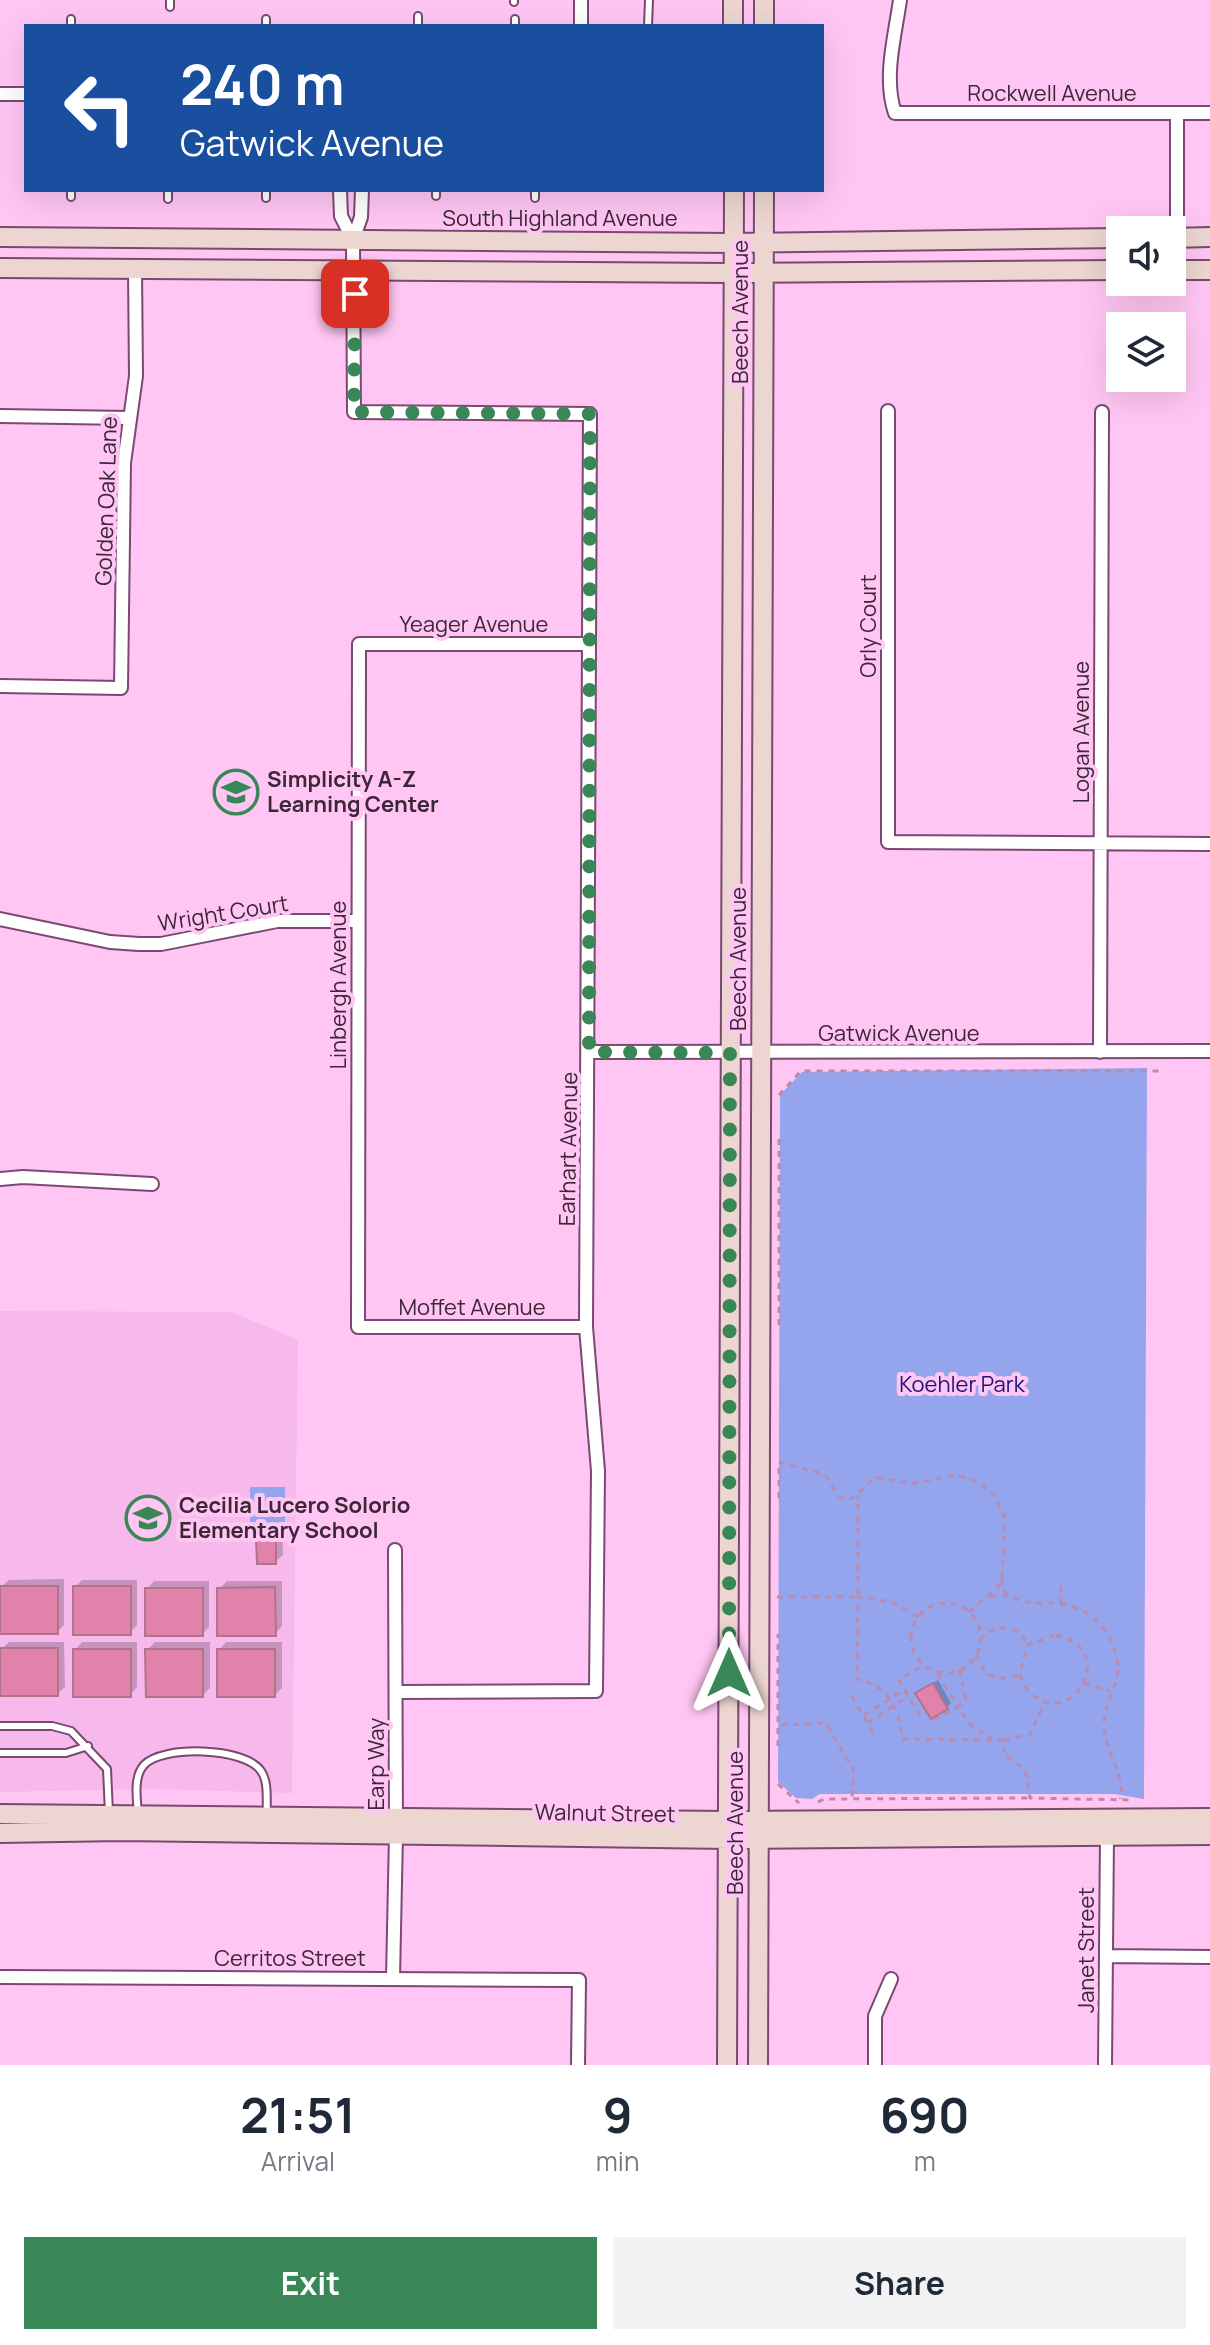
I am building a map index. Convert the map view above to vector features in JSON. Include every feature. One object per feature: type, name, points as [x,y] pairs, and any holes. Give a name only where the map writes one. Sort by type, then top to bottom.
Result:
[{"type":"street","points":[[581,0],[581,24]]},
{"type":"street","points":[[733,0],[733,24]]},
{"type":"street","points":[[764,0],[764,24]]},
{"type":"street","name":"Rockwell Avenue","points":[[900,0],[890,77],[890,98],[895,113],[1210,113]]},
{"type":"street","points":[[0,94],[24,94]]},
{"type":"street","points":[[1175,216],[1177,113]]},
{"type":"street","points":[[340,192],[341,216],[353,240]]},
{"type":"street","points":[[355,271],[353,240],[361,217],[362,192]]},
{"type":"street","name":"Beech Avenue","points":[[727,2065],[734,192]]},
{"type":"street","name":"Beech Avenue","points":[[758,2065],[764,192]]},
{"type":"street","name":"South Highland Avenue","points":[[0,237],[733,243],[1106,238]]},
{"type":"street","points":[[1186,238],[1210,237]]},
{"type":"street","points":[[0,268],[732,273],[1106,270]]},
{"type":"street","name":"Golden Oak Lane","points":[[0,686],[121,688],[128,418],[136,376],[135,269]]},
{"type":"street","points":[[1186,270],[1210,270]]},
{"type":"street","name":"Earhart Avenue","points":[[355,271],[354,412],[590,414],[586,1327],[598,1471],[596,1691],[396,1692]]},
{"type":"street","name":"Orly Court","points":[[888,411],[888,842],[1101,844]]},
{"type":"street","name":"Logan Avenue","points":[[1100,1052],[1102,412]]},
{"type":"street","points":[[0,416],[128,418]]},
{"type":"street","name":"Yeager Avenue","points":[[359,644],[589,644]]},
{"type":"street","name":"Linbergh Avenue","points":[[358,1327],[359,644]]},
{"type":"street","points":[[1101,844],[1210,844]]},
{"type":"street","name":"Wright Court","points":[[0,919],[110,942],[139,944],[161,944],[277,921],[358,921]]},
{"type":"street","name":"Gatwick Avenue","points":[[589,1052],[1210,1051]]},
{"type":"street","points":[[0,1179],[36,1177],[152,1184]]},
{"type":"street","name":"Moffet Avenue","points":[[358,1327],[586,1327]]},
{"type":"street","name":"Earp Way","points":[[393,1978],[395,1550]]},
{"type":"street","name":"Walnut Street","points":[[0,1814],[122,1820],[729,1830],[759,1839],[1210,1835]]},
{"type":"street","name":"Walnut Street","points":[[0,1833],[122,1820],[267,1817],[396,1826]]},
{"type":"street","name":"Walnut Street","points":[[729,1830],[759,1820],[1210,1818]]},
{"type":"street","name":"Janet Street","points":[[1105,2065],[1107,1835]]},
{"type":"street","points":[[1106,1956],[1210,1957]]},
{"type":"street","name":"Cerritos Street","points":[[0,1977],[579,1980],[578,2065]]},
{"type":"street","points":[[875,2065],[875,2016],[891,1979]]},
{"type":"lane","points":[[648,24],[649,0]]},
{"type":"lane","points":[[418,16],[418,24]]},
{"type":"lane","points":[[168,192],[168,199]]},
{"type":"lane","points":[[266,192],[266,198]]},
{"type":"lane","points":[[0,1726],[52,1726],[71,1731],[107,1769],[122,1820]]},
{"type":"lane","points":[[0,1753],[66,1753],[88,1746]]},
{"type":"lane","points":[[122,1820],[143,1766],[162,1753],[231,1753],[249,1759],[262,1772],[267,1817]]},
{"type":"path","points":[[778,1109],[779,1095],[801,1071],[1160,1071]]},
{"type":"path","points":[[777,1338],[778,1137]]},
{"type":"path","points":[[777,1506],[778,1460],[824,1474],[839,1495],[846,1499],[858,1495]]},
{"type":"path","points":[[1009,1596],[1003,1590],[1002,1577],[1005,1519],[996,1497],[979,1482],[956,1475],[911,1484],[877,1477],[862,1487],[858,1495],[857,1679],[875,1685],[890,1698],[902,1739],[1004,1740],[1030,1734],[1045,1702]]},
{"type":"path","points":[[987,1598],[1002,1577]]},
{"type":"path","points":[[1061,1579],[1061,1604]]},
{"type":"path","points":[[969,1612],[997,1594],[1031,1604],[1061,1604],[1095,1618],[1111,1638],[1118,1666],[1104,1728],[1121,1784],[1120,1799]]},
{"type":"path","points":[[777,1609],[777,1597],[858,1597],[892,1602],[918,1617]]},
{"type":"path","points":[[980,1640],[976,1621],[969,1612],[948,1603],[936,1604],[918,1617],[911,1638],[913,1649],[924,1665],[936,1671],[959,1670],[976,1655],[980,1640],[986,1633],[1008,1628],[1017,1631],[1027,1645],[1020,1674],[1027,1690],[1045,1702],[1066,1700],[1077,1694],[1084,1683],[1087,1663],[1084,1652],[1067,1637],[1045,1636],[1027,1645]]},
{"type":"path","points":[[777,1753],[781,1725],[778,1629]]},
{"type":"path","points":[[976,1655],[986,1674],[1006,1679],[1020,1674]]},
{"type":"path","points":[[920,1716],[899,1680],[924,1665]]},
{"type":"path","points":[[934,1720],[966,1699],[959,1670]]},
{"type":"path","points":[[936,1671],[958,1707],[978,1731],[998,1740]]},
{"type":"path","points":[[1084,1683],[1110,1691]]},
{"type":"path","points":[[864,1715],[905,1689]]},
{"type":"path","points":[[852,1696],[876,1738]]},
{"type":"path","points":[[868,1723],[908,1696]]},
{"type":"path","points":[[781,1725],[826,1723],[854,1771],[852,1799]]},
{"type":"path","points":[[1004,1740],[1004,1755],[1025,1769],[1030,1798]]},
{"type":"path","points":[[776,1773],[776,1783],[798,1803],[852,1799],[1030,1798],[1136,1802]]},
{"type":"shaded area","name":"Cecilia Lucero Solorio Elementary School","points":[[0,1311],[232,1312],[298,1340],[292,1793],[152,1789],[0,1792]]},
{"type":"green space","name":"Koehler Park","points":[[1147,1068],[1144,1799],[1114,1794],[820,1794],[812,1799],[796,1798],[778,1782],[780,1095],[802,1072]]},
{"type":"green space","points":[[250,1487],[285,1487],[285,1525],[250,1525]]},
{"type":"building","points":[[256,1538],[276,1538],[276,1564],[257,1564]]},
{"type":"building","points":[[0,1586],[58,1586],[58,1634],[0,1634]]},
{"type":"building","points":[[73,1586],[131,1586],[131,1635],[73,1635]]},
{"type":"building","points":[[275,1587],[276,1636],[217,1636],[217,1588]]},
{"type":"building","points":[[145,1588],[203,1588],[203,1636],[145,1636]]},
{"type":"building","points":[[0,1648],[58,1648],[58,1696],[0,1696]]},
{"type":"building","points":[[73,1649],[131,1649],[131,1697],[73,1697]]},
{"type":"building","points":[[145,1649],[203,1649],[203,1697],[146,1697]]},
{"type":"building","points":[[217,1649],[275,1649],[275,1697],[217,1697]]},
{"type":"building","points":[[933,1683],[948,1709],[931,1719],[915,1693]]},
{"type":"place","name":"Simplicity A-Z Learning Center","points":[[236,792]]},
{"type":"place","name":"Cecilia Lucero Solorio Elementary School","points":[[148,1518]]},
{"type":"route","points":[[355,294],[354,412],[590,414],[589,1052],[730,1053],[729,1673]]}]
